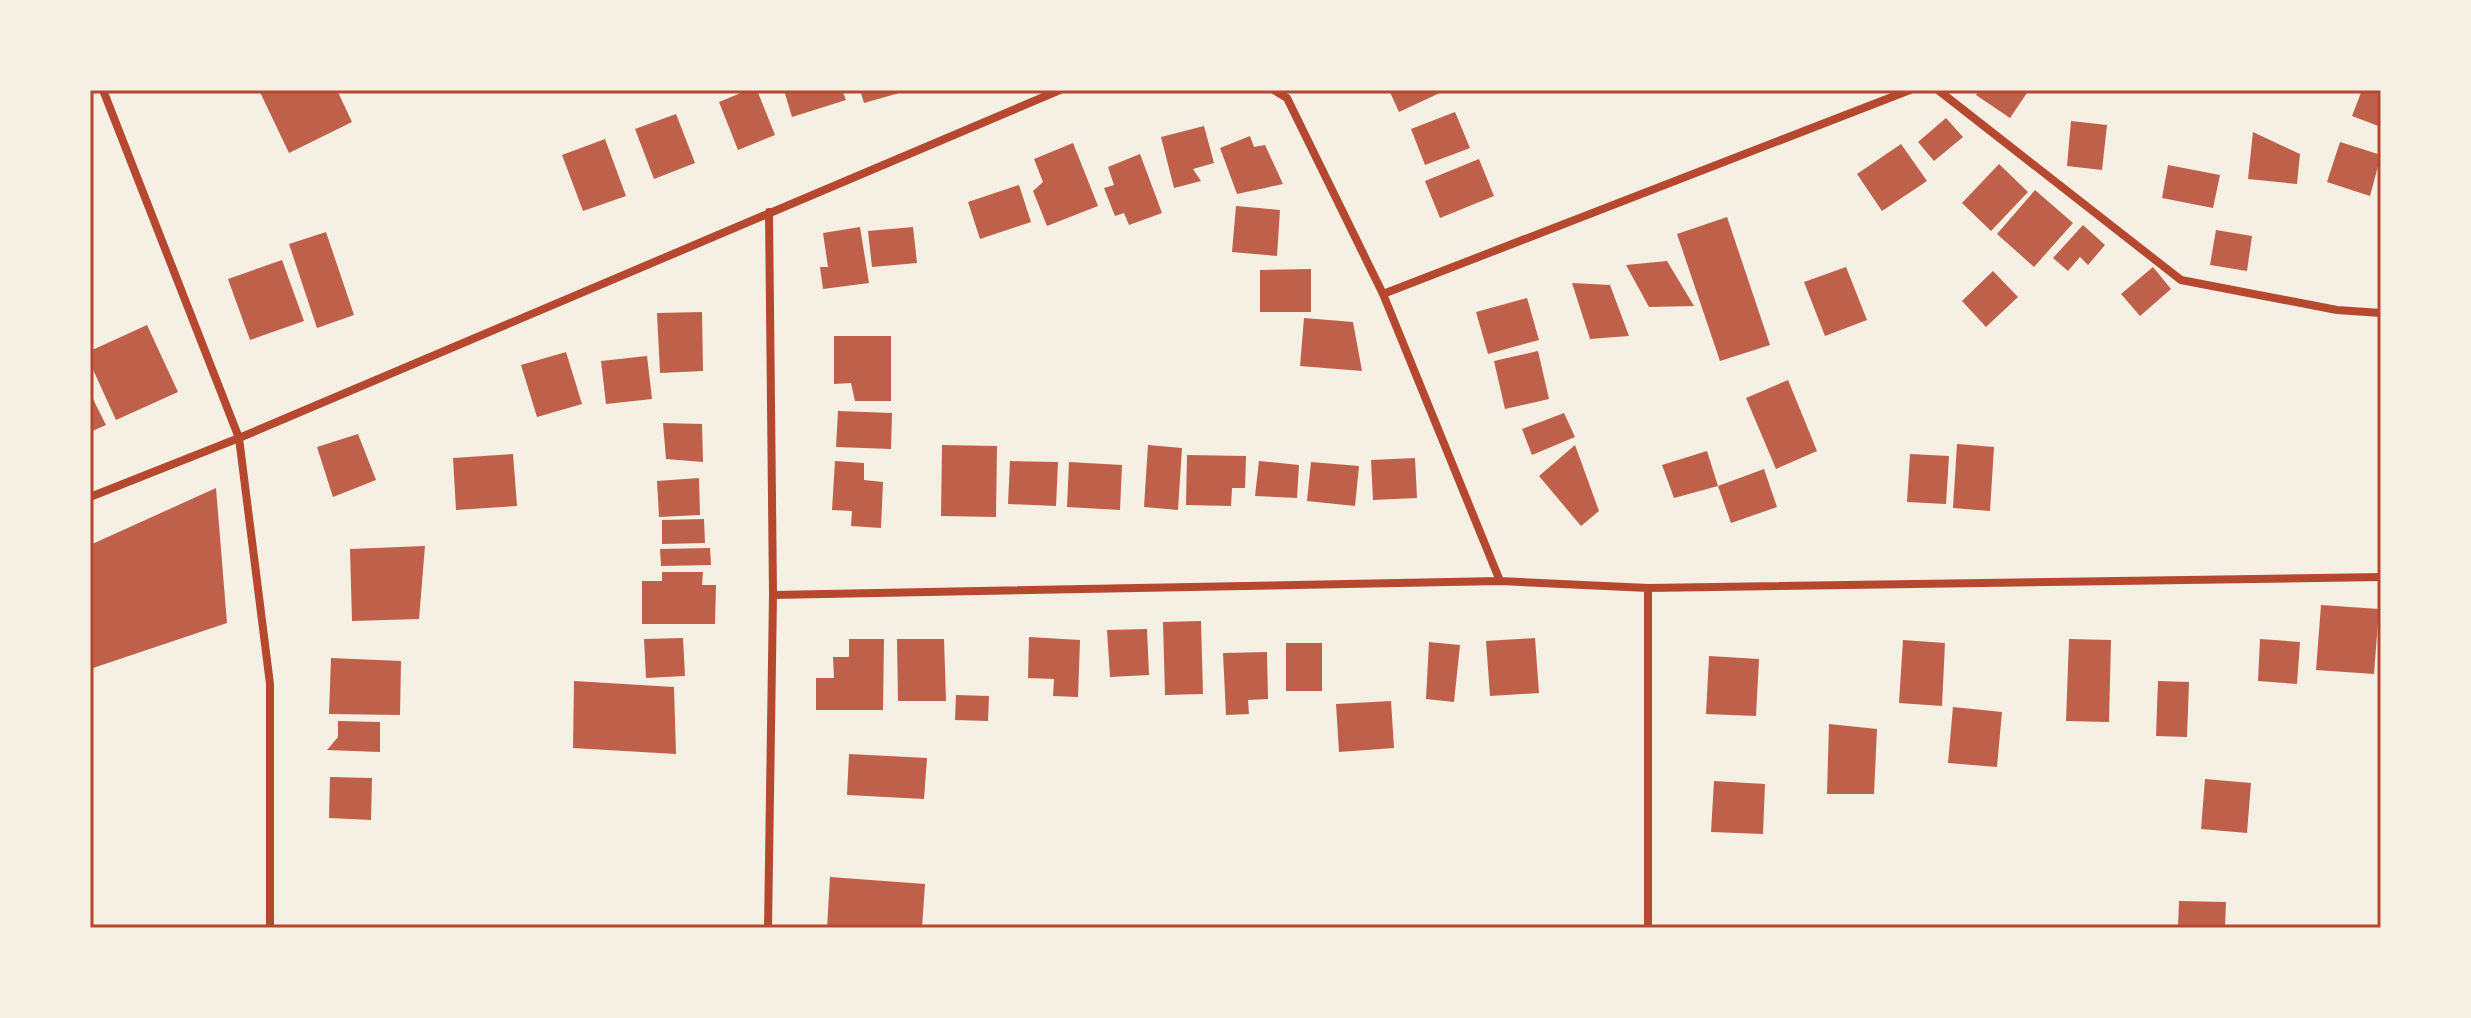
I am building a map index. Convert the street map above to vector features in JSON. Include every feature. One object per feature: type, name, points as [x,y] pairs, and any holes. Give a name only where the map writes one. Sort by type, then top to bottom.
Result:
[{"type":"street","points":[[103,90],[239,438],[270,684],[270,928]]},
{"type":"street","points":[[90,497],[239,438],[1040,94],[1060,90]]},
{"type":"street","points":[[1274,90],[1287,98],[1383,294],[1500,581]]},
{"type":"street","points":[[1383,294],[1910,90]]},
{"type":"street","points":[[1938,90],[2181,280],[2337,310],[2381,313]]},
{"type":"street","points":[[768,928],[773,595],[769,212]]},
{"type":"street","points":[[773,595],[1500,581],[1648,588],[2381,577]]},
{"type":"street","points":[[1648,588],[1648,928]]},
{"type":"building","points":[[259,90],[337,90],[352,122],[289,153]]},
{"type":"building","points":[[748,90],[757,90],[775,135],[738,150],[719,102]]},
{"type":"building","points":[[784,90],[842,90],[846,100],[792,117]]},
{"type":"building","points":[[860,90],[906,90],[906,91],[864,103]]},
{"type":"building","points":[[1389,90],[1446,90],[1399,112]]},
{"type":"building","points":[[1979,90],[2029,90],[2010,118],[1976,95]]},
{"type":"building","points":[[2362,90],[2381,92],[2381,127],[2352,116]]},
{"type":"building","points":[[1455,112],[1470,148],[1425,165],[1411,129]]},
{"type":"building","points":[[676,114],[695,163],[654,179],[635,129]]},
{"type":"building","points":[[1946,118],[1963,137],[1934,161],[1918,142]]},
{"type":"building","points":[[2071,121],[2107,125],[2102,170],[2067,166]]},
{"type":"building","points":[[1204,126],[1214,163],[1193,169],[1201,181],[1174,188],[1161,137]]},
{"type":"building","points":[[2253,132],[2300,154],[2297,184],[2248,179]]},
{"type":"building","points":[[1250,136],[1254,147],[1265,145],[1283,184],[1237,194],[1220,148]]},
{"type":"building","points":[[605,139],[626,196],[583,211],[562,155]]},
{"type":"building","points":[[2340,142],[2381,155],[2370,196],[2327,182]]},
{"type":"building","points":[[1073,143],[1098,206],[1047,226],[1033,191],[1043,182],[1034,159]]},
{"type":"building","points":[[1901,144],[1927,181],[1882,211],[1857,174]]},
{"type":"building","points":[[1140,154],[1162,213],[1129,225],[1124,213],[1115,216],[1104,188],[1114,185],[1108,167]]},
{"type":"building","points":[[1479,159],[1494,196],[1440,218],[1425,181]]},
{"type":"building","points":[[1999,164],[2028,192],[1991,231],[1962,203]]},
{"type":"building","points":[[2168,165],[2220,175],[2213,208],[2162,198]]},
{"type":"building","points":[[1019,185],[1031,222],[980,239],[968,202]]},
{"type":"building","points":[[2035,190],[2073,223],[2034,267],[1997,234]]},
{"type":"building","points":[[1236,206],[1280,210],[1277,256],[1232,252]]},
{"type":"building","points":[[1727,217],[1770,345],[1720,361],[1677,234]]},
{"type":"building","points":[[2083,225],[2105,245],[2088,265],[2080,257],[2068,271],[2053,258]]},
{"type":"building","points":[[860,227],[869,283],[823,289],[820,267],[828,267],[823,233]]},
{"type":"building","points":[[913,227],[917,263],[872,267],[868,231]]},
{"type":"building","points":[[2216,230],[2252,236],[2247,271],[2210,265]]},
{"type":"building","points":[[326,232],[354,315],[317,328],[289,244]]},
{"type":"building","points":[[282,260],[304,321],[250,340],[228,279]]},
{"type":"building","points":[[1667,261],[1694,306],[1649,307],[1626,265]]},
{"type":"building","points":[[1846,267],[1867,320],[1825,336],[1804,282]]},
{"type":"building","points":[[2153,267],[2171,289],[2140,316],[2121,294]]},
{"type":"building","points":[[1311,269],[1311,312],[1260,312],[1260,270]]},
{"type":"building","points":[[1993,271],[2018,297],[1986,327],[1962,301]]},
{"type":"building","points":[[1572,283],[1610,285],[1629,336],[1590,339]]},
{"type":"building","points":[[1527,298],[1539,340],[1488,354],[1476,312]]},
{"type":"building","points":[[702,312],[703,371],[660,373],[657,313]]},
{"type":"building","points":[[1304,318],[1353,322],[1362,371],[1300,366]]},
{"type":"building","points":[[147,325],[178,392],[116,420],[90,363],[90,351]]},
{"type":"building","points":[[834,336],[891,336],[891,401],[855,401],[851,383],[834,384]]},
{"type":"building","points":[[1538,351],[1549,399],[1505,409],[1494,361]]},
{"type":"building","points":[[566,352],[582,404],[537,417],[521,365]]},
{"type":"building","points":[[647,356],[652,399],[606,404],[601,361]]},
{"type":"building","points":[[1788,380],[1817,451],[1776,469],[1746,398]]},
{"type":"building","points":[[90,393],[106,425],[90,432]]},
{"type":"building","points":[[838,411],[892,413],[891,449],[836,447]]},
{"type":"building","points":[[1564,413],[1575,437],[1532,455],[1522,429]]},
{"type":"building","points":[[663,423],[702,424],[703,462],[666,459]]},
{"type":"building","points":[[358,434],[376,480],[333,497],[317,447]]},
{"type":"building","points":[[1957,444],[1994,447],[1990,511],[1953,508]]},
{"type":"building","points":[[942,445],[997,446],[996,517],[941,516]]},
{"type":"building","points":[[1148,445],[1182,448],[1178,510],[1144,507]]},
{"type":"building","points":[[1575,445],[1599,511],[1581,526],[1539,476]]},
{"type":"building","points":[[1707,451],[1718,486],[1674,498],[1662,465]]},
{"type":"building","points":[[513,454],[517,506],[456,510],[453,458]]},
{"type":"building","points":[[1910,454],[1949,456],[1946,504],[1907,502]]},
{"type":"building","points":[[1187,455],[1246,456],[1245,488],[1232,488],[1231,506],[1186,505]]},
{"type":"building","points":[[1415,458],[1417,498],[1373,500],[1371,460]]},
{"type":"building","points":[[835,461],[864,463],[864,480],[883,482],[881,528],[851,526],[852,511],[832,510]]},
{"type":"building","points":[[1010,461],[1058,462],[1056,506],[1008,504]]},
{"type":"building","points":[[1259,461],[1299,465],[1297,498],[1255,496]]},
{"type":"building","points":[[1069,462],[1122,465],[1120,510],[1067,507]]},
{"type":"building","points":[[1311,462],[1359,466],[1355,506],[1307,501]]},
{"type":"building","points":[[1764,469],[1777,507],[1731,523],[1718,486]]},
{"type":"building","points":[[699,478],[700,515],[659,517],[657,481]]},
{"type":"building","points":[[216,488],[227,623],[90,669],[90,545]]},
{"type":"building","points":[[704,519],[705,543],[662,544],[662,520]]},
{"type":"building","points":[[425,546],[419,619],[352,621],[350,549]]},
{"type":"building","points":[[710,548],[711,565],[661,566],[660,549]]},
{"type":"building","points":[[662,572],[703,572],[702,585],[716,585],[715,624],[642,624],[642,581],[662,581]]},
{"type":"building","points":[[2321,605],[2379,609],[2374,674],[2316,670]]},
{"type":"building","points":[[1201,621],[1203,694],[1165,695],[1163,622]]},
{"type":"building","points":[[1147,629],[1149,675],[1110,677],[1107,630]]},
{"type":"building","points":[[1029,637],[1080,640],[1078,697],[1053,696],[1054,679],[1028,678]]},
{"type":"building","points":[[683,638],[685,676],[646,678],[644,639]]},
{"type":"building","points":[[1535,638],[1539,693],[1490,696],[1486,641]]},
{"type":"building","points":[[849,639],[884,639],[883,710],[816,710],[816,678],[834,678],[833,657],[849,657]]},
{"type":"building","points":[[897,639],[944,639],[946,701],[898,701]]},
{"type":"building","points":[[2069,639],[2111,640],[2109,722],[2066,721]]},
{"type":"building","points":[[2260,639],[2300,642],[2297,684],[2258,681]]},
{"type":"building","points":[[1903,640],[1945,643],[1942,706],[1899,703]]},
{"type":"building","points":[[1429,642],[1460,645],[1454,702],[1426,699]]},
{"type":"building","points":[[1286,643],[1322,643],[1322,691],[1286,691]]},
{"type":"building","points":[[1267,652],[1268,699],[1248,700],[1249,714],[1226,715],[1223,653]]},
{"type":"building","points":[[1709,656],[1759,659],[1756,716],[1706,714]]},
{"type":"building","points":[[331,658],[401,661],[400,715],[329,714]]},
{"type":"building","points":[[574,681],[674,687],[676,754],[573,748]]},
{"type":"building","points":[[2158,681],[2189,682],[2187,737],[2156,736]]},
{"type":"building","points":[[956,695],[989,696],[988,721],[955,720]]},
{"type":"building","points":[[1391,701],[1394,748],[1339,752],[1336,704]]},
{"type":"building","points":[[1953,707],[2002,712],[1997,767],[1948,763]]},
{"type":"building","points":[[338,721],[380,722],[380,752],[327,750],[338,737]]},
{"type":"building","points":[[1829,724],[1877,729],[1874,794],[1827,794]]},
{"type":"building","points":[[849,754],[927,758],[924,799],[847,795]]},
{"type":"building","points":[[330,777],[372,778],[371,820],[329,818]]},
{"type":"building","points":[[2205,779],[2251,783],[2247,833],[2201,829]]},
{"type":"building","points":[[1714,781],[1765,784],[1763,834],[1711,832]]},
{"type":"building","points":[[830,877],[925,884],[922,928],[827,928]]},
{"type":"building","points":[[2179,901],[2226,902],[2225,928],[2178,928]]}]
